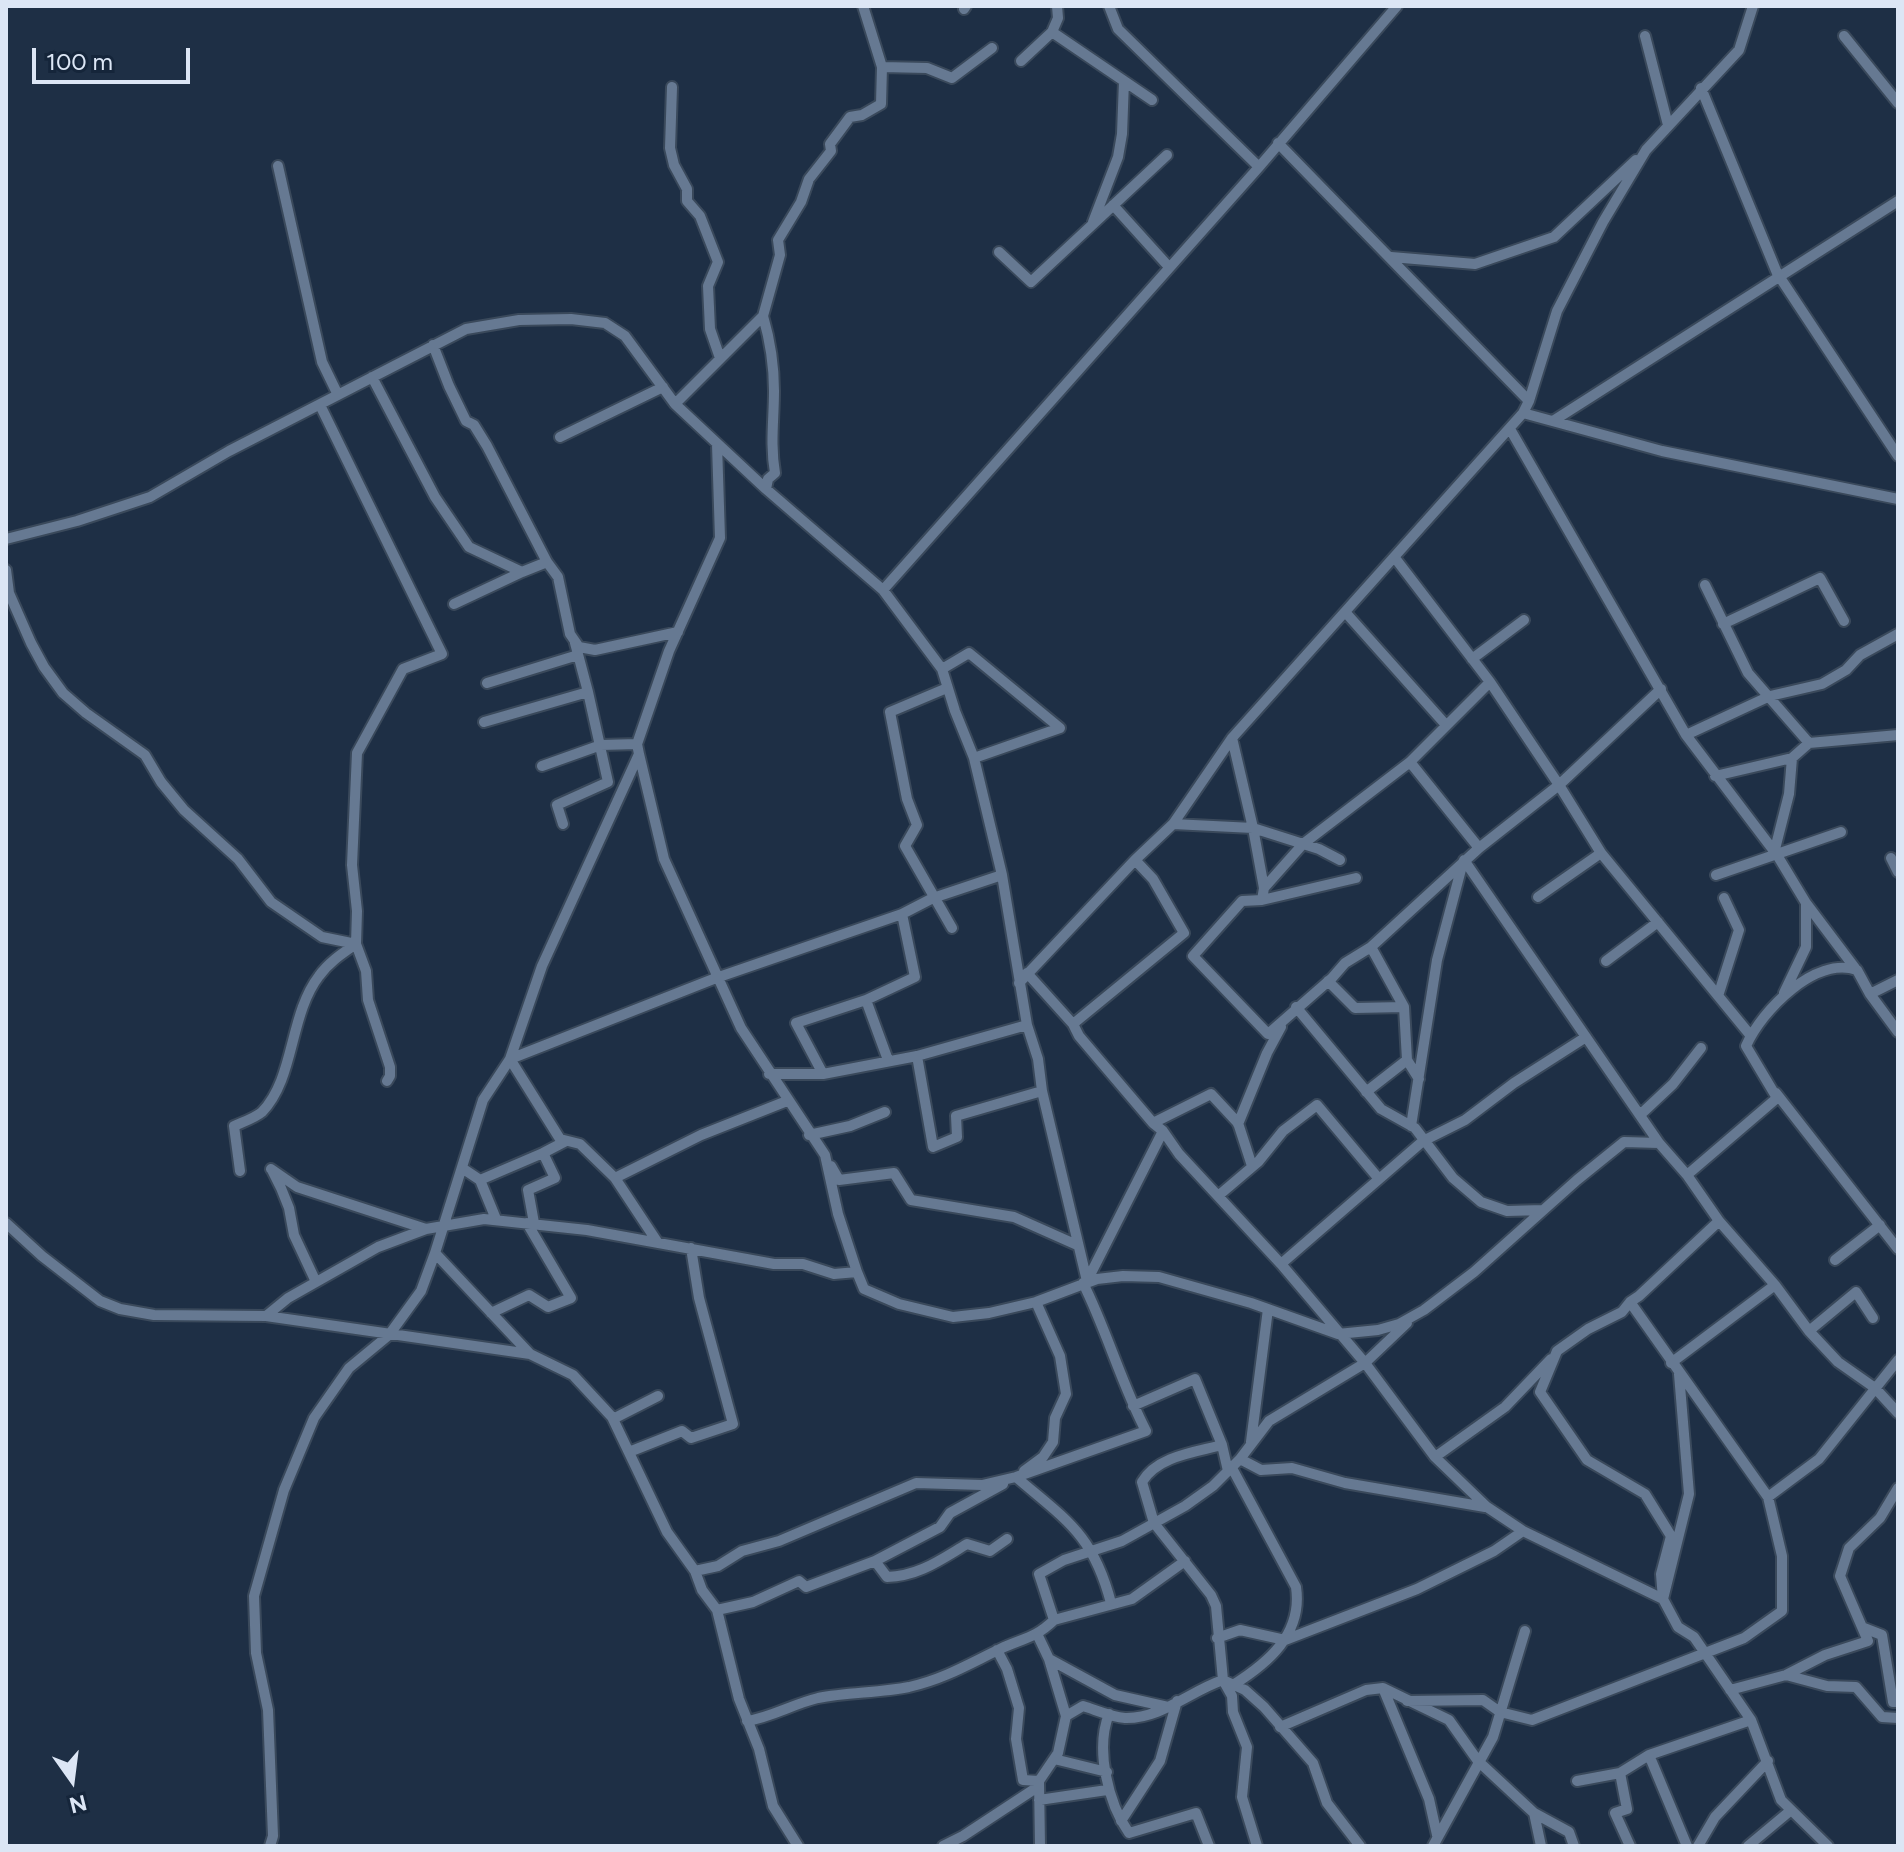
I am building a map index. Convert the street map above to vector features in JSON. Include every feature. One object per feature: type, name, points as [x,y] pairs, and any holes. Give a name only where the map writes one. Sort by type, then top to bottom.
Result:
[{"type":"street","points":[[675,404],[763,316],[780,255],[778,240],[801,202],[809,179],[831,151],[830,144],[850,117],[862,115],[881,104],[882,67],[863,6]]},
{"type":"street","points":[[1021,61],[1052,32],[1058,18],[1057,6]]},
{"type":"street","points":[[1109,6],[1118,29],[1259,167]]},
{"type":"street","points":[[883,590],[1259,167],[1397,6]]},
{"type":"street","points":[[1391,257],[1475,264],[1554,237],[1646,150],[1739,50],[1753,6]]},
{"type":"street","points":[[1052,32],[1152,100]]},
{"type":"street","points":[[1645,36],[1668,125]]},
{"type":"street","points":[[1844,36],[1898,103]]},
{"type":"street","points":[[882,67],[927,68],[952,78],[992,48]]},
{"type":"street","points":[[1092,225],[1118,157],[1124,81]]},
{"type":"street","points":[[672,87],[670,148],[674,165],[687,189],[687,201],[700,216],[718,262],[708,286],[710,329],[720,358]]},
{"type":"street","points":[[1701,88],[1779,277],[1898,456]]},
{"type":"street","points":[[1278,143],[1529,401]]},
{"type":"street","points":[[1019,983],[1173,824],[1232,738],[1523,413],[1557,311],[1603,222],[1646,150]]},
{"type":"street","points":[[999,252],[1031,282],[1167,155]]},
{"type":"street","points":[[278,166],[322,362],[338,395]]},
{"type":"street","points":[[1553,421],[1898,201]]},
{"type":"street","points":[[1113,205],[1169,267]]},
{"type":"street","points":[[763,316],[774,389],[770,445],[775,473],[768,479],[766,489]]},
{"type":"street","points":[[6,539],[77,521],[150,497],[229,451],[466,329],[519,320],[571,319],[605,323],[625,336],[675,404],[766,489],[883,590],[942,669],[974,758],[1002,875],[1027,1025],[1038,1059],[1042,1091],[1085,1282],[1133,1406],[1146,1431],[1016,1477],[982,1485],[916,1483],[779,1541],[742,1551],[718,1566],[695,1571]]},
{"type":"street","points":[[433,345],[466,421],[474,425],[487,446],[547,562],[558,577],[608,782],[557,805],[563,824]]},
{"type":"street","points":[[372,377],[435,497],[469,547],[522,572]]},
{"type":"street","points":[[560,437],[663,387]]},
{"type":"street","points":[[320,405],[442,654],[403,669],[357,753],[352,865],[357,911],[356,944],[366,971],[368,1000],[390,1067],[387,1081]]},
{"type":"street","points":[[1523,413],[1662,451],[1898,499]]},
{"type":"street","points":[[1510,429],[1686,735],[1776,854],[1806,903],[1857,970],[1898,1032]]},
{"type":"street","points":[[270,1846],[273,1836],[268,1710],[256,1653],[254,1596],[284,1490],[314,1418],[349,1368],[389,1335],[421,1291],[483,1100],[510,1059],[542,966],[638,749],[655,688],[720,538],[717,444]]},
{"type":"street","points":[[1395,558],[1490,682],[1601,853],[1751,1036]]},
{"type":"street","points":[[454,604],[547,562]]},
{"type":"street","points":[[6,570],[9,593],[31,643],[63,693],[145,755],[161,782],[184,810],[238,859],[271,902],[322,937],[356,944]]},
{"type":"street","points":[[1723,624],[1820,578],[1844,621]]},
{"type":"street","points":[[1705,585],[1748,673],[1809,743]]},
{"type":"street","points":[[1346,613],[1446,725]]},
{"type":"street","points":[[1472,659],[1524,620]]},
{"type":"street","points":[[575,643],[579,647],[595,650],[678,632]]},
{"type":"street","points":[[1686,735],[1770,696],[1822,684],[1846,670],[1860,655],[1898,634]]},
{"type":"street","points":[[942,669],[969,653],[1060,728],[974,758]]},
{"type":"street","points":[[487,683],[578,655]]},
{"type":"street","points":[[1263,894],[1303,844],[1410,762],[1490,682]]},
{"type":"street","points":[[947,688],[890,712],[907,799],[917,825],[905,846],[952,928]]},
{"type":"street","points":[[1356,878],[1263,894],[1242,901],[1193,956],[1268,1034],[1345,963],[1371,947],[1464,860],[1559,785],[1661,689]]},
{"type":"street","points":[[484,722],[588,692]]},
{"type":"street","points":[[1715,776],[1792,758],[1809,743],[1898,735]]},
{"type":"street","points":[[1232,738],[1253,828],[1263,894]]},
{"type":"street","points":[[542,766],[601,745],[638,749]]},
{"type":"street","points":[[638,749],[664,859],[716,978],[769,1074],[839,1180],[894,1173],[911,1200],[1014,1217],[1077,1245]]},
{"type":"street","points":[[1776,854],[1789,794],[1792,758]]},
{"type":"street","points":[[1410,762],[1479,848]]},
{"type":"street","points":[[1173,824],[1253,828],[1319,849],[1340,860]]},
{"type":"street","points":[[1716,875],[1841,832]]},
{"type":"street","points":[[1538,897],[1601,853]]},
{"type":"street","points":[[1891,858],[1898,872]]},
{"type":"street","points":[[1073,1024],[1184,933],[1153,879],[1135,860]]},
{"type":"street","points":[[1464,860],[1659,1143],[1687,1175],[1719,1221],[1775,1285],[1809,1331],[1838,1362],[1875,1388],[1898,1413]]},
{"type":"street","points":[[1411,1126],[1437,960],[1464,860]]},
{"type":"street","points":[[510,1059],[716,978],[902,914],[933,898],[1002,875]]},
{"type":"street","points":[[1718,996],[1739,930],[1724,898]]},
{"type":"street","points":[[1687,1175],[1777,1098],[1746,1046],[1783,995],[1806,947],[1806,903]]},
{"type":"street","points":[[823,1074],[796,1023],[866,1000],[915,977],[902,914]]},
{"type":"street","points":[[1606,961],[1658,922]]},
{"type":"street","points":[[240,1171],[234,1126],[261,1113],[284,1071],[293,1034],[319,975],[356,944]]},
{"type":"street","points":[[1371,947],[1404,1007],[1407,1060],[1419,1079]]},
{"type":"street","points":[[1783,995],[1835,967],[1846,966],[1857,970]]},
{"type":"street","points":[[1027,973],[1163,1131],[1179,1154],[1281,1264],[1365,1363],[1435,1457],[1487,1507],[1523,1531],[1663,1599]]},
{"type":"street","points":[[1870,994],[1898,980]]},
{"type":"street","points":[[1328,981],[1355,1008],[1404,1007]]},
{"type":"street","points":[[866,1000],[888,1060]]},
{"type":"street","points":[[1296,1007],[1381,1109],[1411,1126],[1453,1178],[1481,1202],[1507,1211],[1543,1210]]},
{"type":"street","points":[[1238,1124],[1285,1018]]},
{"type":"street","points":[[769,1074],[823,1074],[917,1056],[1027,1025]]},
{"type":"street","points":[[1281,1264],[1423,1141],[1465,1120],[1514,1083],[1586,1037]]},
{"type":"street","points":[[1640,1115],[1673,1084],[1701,1048]]},
{"type":"street","points":[[917,1056],[933,1147],[957,1137],[956,1116],[1042,1091]]},
{"type":"street","points":[[510,1059],[560,1139],[580,1144],[615,1178],[658,1243]]},
{"type":"street","points":[[1366,1092],[1407,1060]]},
{"type":"street","points":[[1769,1084],[1820,1145],[1898,1249]]},
{"type":"street","points":[[1153,1123],[1211,1094],[1238,1124],[1252,1166]]},
{"type":"street","points":[[615,1178],[701,1135],[787,1101]]},
{"type":"street","points":[[1218,1196],[1252,1166],[1283,1131],[1317,1105],[1379,1179]]},
{"type":"street","points":[[809,1135],[850,1126],[885,1112]]},
{"type":"street","points":[[1085,1282],[1163,1131]]},
{"type":"street","points":[[480,1180],[566,1141]]},
{"type":"street","points":[[1054,1620],[1039,1574],[1092,1549],[1122,1541],[1185,1506],[1240,1459],[1269,1421],[1365,1363],[1411,1319],[1474,1272],[1624,1142],[1659,1143]]},
{"type":"street","points":[[491,1313],[529,1295],[548,1307],[571,1298],[531,1223],[528,1190],[555,1178],[543,1153]]},
{"type":"street","points":[[825,1155],[838,1214],[864,1289],[936,1315],[953,1317],[989,1313],[1036,1302],[1085,1282],[1123,1276],[1159,1277],[1268,1309],[1338,1334],[1378,1330],[1411,1319]]},
{"type":"street","points":[[462,1168],[480,1180],[496,1219]]},
{"type":"street","points":[[316,1282],[294,1235],[289,1208],[271,1169],[297,1187],[426,1229]]},
{"type":"street","points":[[266,1316],[288,1298],[378,1247],[426,1229],[496,1219],[691,1248],[774,1264],[803,1264],[834,1274],[857,1272]]},
{"type":"street","points":[[1435,1457],[1505,1407],[1557,1351],[1588,1329],[1622,1312],[1719,1221]]},
{"type":"street","points":[[6,1223],[42,1256],[100,1301],[120,1309],[154,1315],[266,1316],[530,1354],[573,1375],[613,1419],[667,1532],[695,1571],[702,1590],[717,1610],[739,1699],[759,1749],[773,1806],[798,1846]]},
{"type":"street","points":[[1835,1260],[1880,1225]]},
{"type":"street","points":[[629,1452],[682,1431],[691,1438],[733,1424],[699,1298],[691,1248]]},
{"type":"street","points":[[435,1253],[530,1354]]},
{"type":"street","points":[[1671,1363],[1775,1285]]},
{"type":"street","points":[[1809,1331],[1856,1292],[1873,1318]]},
{"type":"street","points":[[717,1610],[753,1602],[799,1581],[806,1587],[875,1561],[940,1527],[950,1513],[1016,1477],[1043,1457],[1053,1442],[1055,1418],[1066,1394],[1060,1356],[1036,1302]]},
{"type":"street","points":[[1407,1701],[1483,1700],[1500,1712],[1532,1720],[1744,1638],[1782,1611],[1782,1556],[1768,1497],[1630,1302]]},
{"type":"street","points":[[1250,1445],[1268,1309]]},
{"type":"street","points":[[1557,1351],[1540,1392],[1587,1460],[1645,1494],[1671,1536],[1661,1574],[1663,1599],[1678,1627],[1694,1637],[1751,1720],[1781,1800],[1828,1846]]},
{"type":"street","points":[[1768,1497],[1819,1459],[1898,1360]]},
{"type":"street","points":[[1663,1599],[1689,1494],[1679,1374]]},
{"type":"street","points":[[1066,1716],[1083,1706],[1123,1718],[1157,1713],[1202,1686],[1228,1682],[1264,1666],[1285,1640],[1298,1604],[1296,1587],[1230,1469],[1195,1379],[1133,1406]]},
{"type":"street","points":[[613,1419],[658,1396]]},
{"type":"street","points":[[1222,1445],[1171,1458],[1146,1475],[1142,1482],[1154,1523],[1211,1595],[1216,1606],[1217,1638],[1232,1696],[1233,1712],[1247,1747],[1242,1797],[1257,1846]]},
{"type":"street","points":[[1240,1459],[1261,1470],[1292,1468],[1345,1483],[1487,1507]]},
{"type":"street","points":[[1016,1477],[1064,1515],[1092,1549],[1111,1603]]},
{"type":"street","points":[[1730,1690],[1786,1675],[1825,1655],[1868,1641],[1840,1576],[1849,1548],[1880,1518],[1898,1488]]},
{"type":"street","points":[[1217,1638],[1240,1630],[1285,1640],[1417,1589],[1494,1551],[1523,1531]]},
{"type":"street","points":[[875,1561],[887,1577],[903,1577],[931,1567],[967,1544],[990,1551],[1007,1539]]},
{"type":"street","points":[[747,1721],[833,1695],[884,1691],[957,1672],[997,1650],[1038,1636],[1054,1620],[1132,1599],[1185,1561]]},
{"type":"street","points":[[1864,1628],[1882,1635],[1893,1702],[1898,1702]]},
{"type":"street","points":[[1433,1846],[1493,1737],[1525,1631]]},
{"type":"street","points":[[943,1846],[963,1836],[1039,1784],[1058,1753],[1066,1716],[1049,1659],[1038,1636]]},
{"type":"street","points":[[997,1650],[1007,1669],[1019,1708],[1016,1739],[1023,1780],[1039,1784]]},
{"type":"street","points":[[1049,1659],[1115,1695],[1172,1704]]},
{"type":"street","points":[[1786,1675],[1827,1686],[1856,1687],[1882,1717],[1898,1718]]},
{"type":"street","points":[[1228,1682],[1245,1690],[1264,1707],[1313,1763],[1327,1803],[1360,1846]]},
{"type":"street","points":[[1280,1727],[1366,1690],[1383,1688],[1449,1720],[1478,1761],[1534,1813],[1569,1832],[1574,1846]]},
{"type":"street","points":[[1383,1688],[1429,1799],[1437,1835]]},
{"type":"street","points":[[1121,1821],[1160,1761],[1172,1704]]},
{"type":"street","points":[[1109,1714],[1103,1730],[1107,1790],[1129,1833],[1196,1813],[1209,1846]]},
{"type":"street","points":[[1577,1781],[1620,1773],[1649,1755],[1751,1720]]},
{"type":"street","points":[[1649,1755],[1687,1846]]},
{"type":"street","points":[[1054,1759],[1107,1772]]},
{"type":"street","points":[[1698,1846],[1715,1817],[1768,1761]]},
{"type":"street","points":[[1620,1773],[1627,1809],[1615,1813],[1630,1846]]},
{"type":"street","points":[[1039,1784],[1040,1846]]},
{"type":"street","points":[[1039,1800],[1107,1790]]},
{"type":"street","points":[[1748,1846],[1790,1811]]},
{"type":"street","points":[[1534,1813],[1541,1846]]}]
